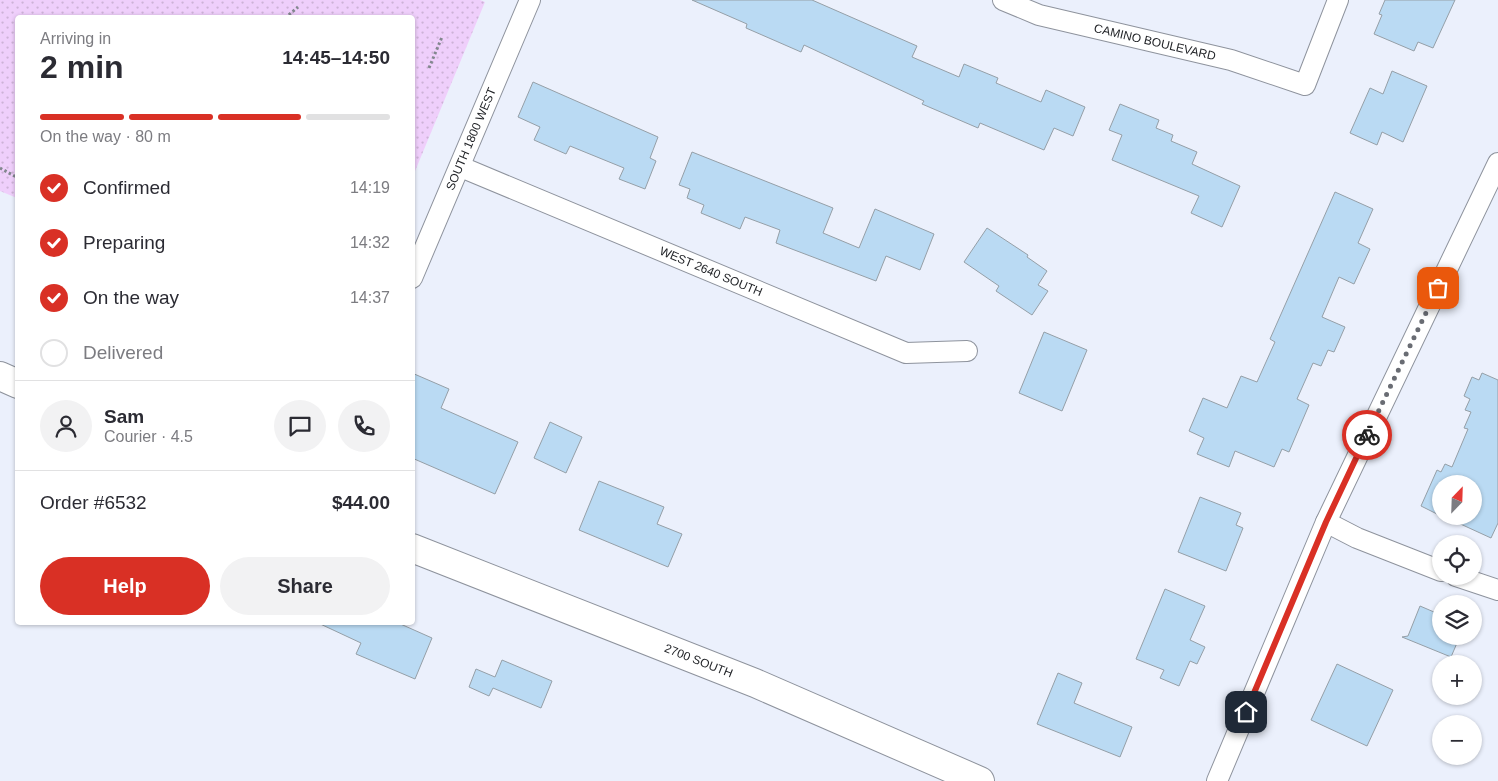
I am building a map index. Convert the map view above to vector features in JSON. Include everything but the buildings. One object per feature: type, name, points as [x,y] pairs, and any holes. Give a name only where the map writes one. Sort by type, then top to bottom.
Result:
[{"type":"main road","points":[[0,376],[15,383]]},
{"type":"main road","name":"2700 SOUTH","points":[[415,549],[755,683],[980,781]]},
{"type":"street","name":"SOUTH 1800 WEST","points":[[415,271],[461,167],[530,0]]},
{"type":"street","name":"CAMINO BOULEVARD","points":[[1003,0],[1039,15],[1231,60],[1305,85],[1338,0]]},
{"type":"street","points":[[1216,781],[1326,522],[1498,162]]},
{"type":"street","name":"WEST 2640 SOUTH","points":[[461,167],[906,353],[967,351]]},
{"type":"street","points":[[1326,522],[1357,538],[1432,567]]},
{"type":"street","points":[[1482,585],[1498,590]]},
{"type":"path","points":[[289,15],[298,7]]},
{"type":"path","points":[[429,68],[442,37]]},
{"type":"path","points":[[0,168],[15,176]]},
{"type":"shaded area","points":[[0,0],[480,0],[485,2],[415,171],[415,15],[15,15],[15,197],[0,191]]},
{"type":"way so far","points":[[1367,435],[1438,288]]},
{"type":"route","points":[[1246,712],[1326,522],[1367,435]]}]
